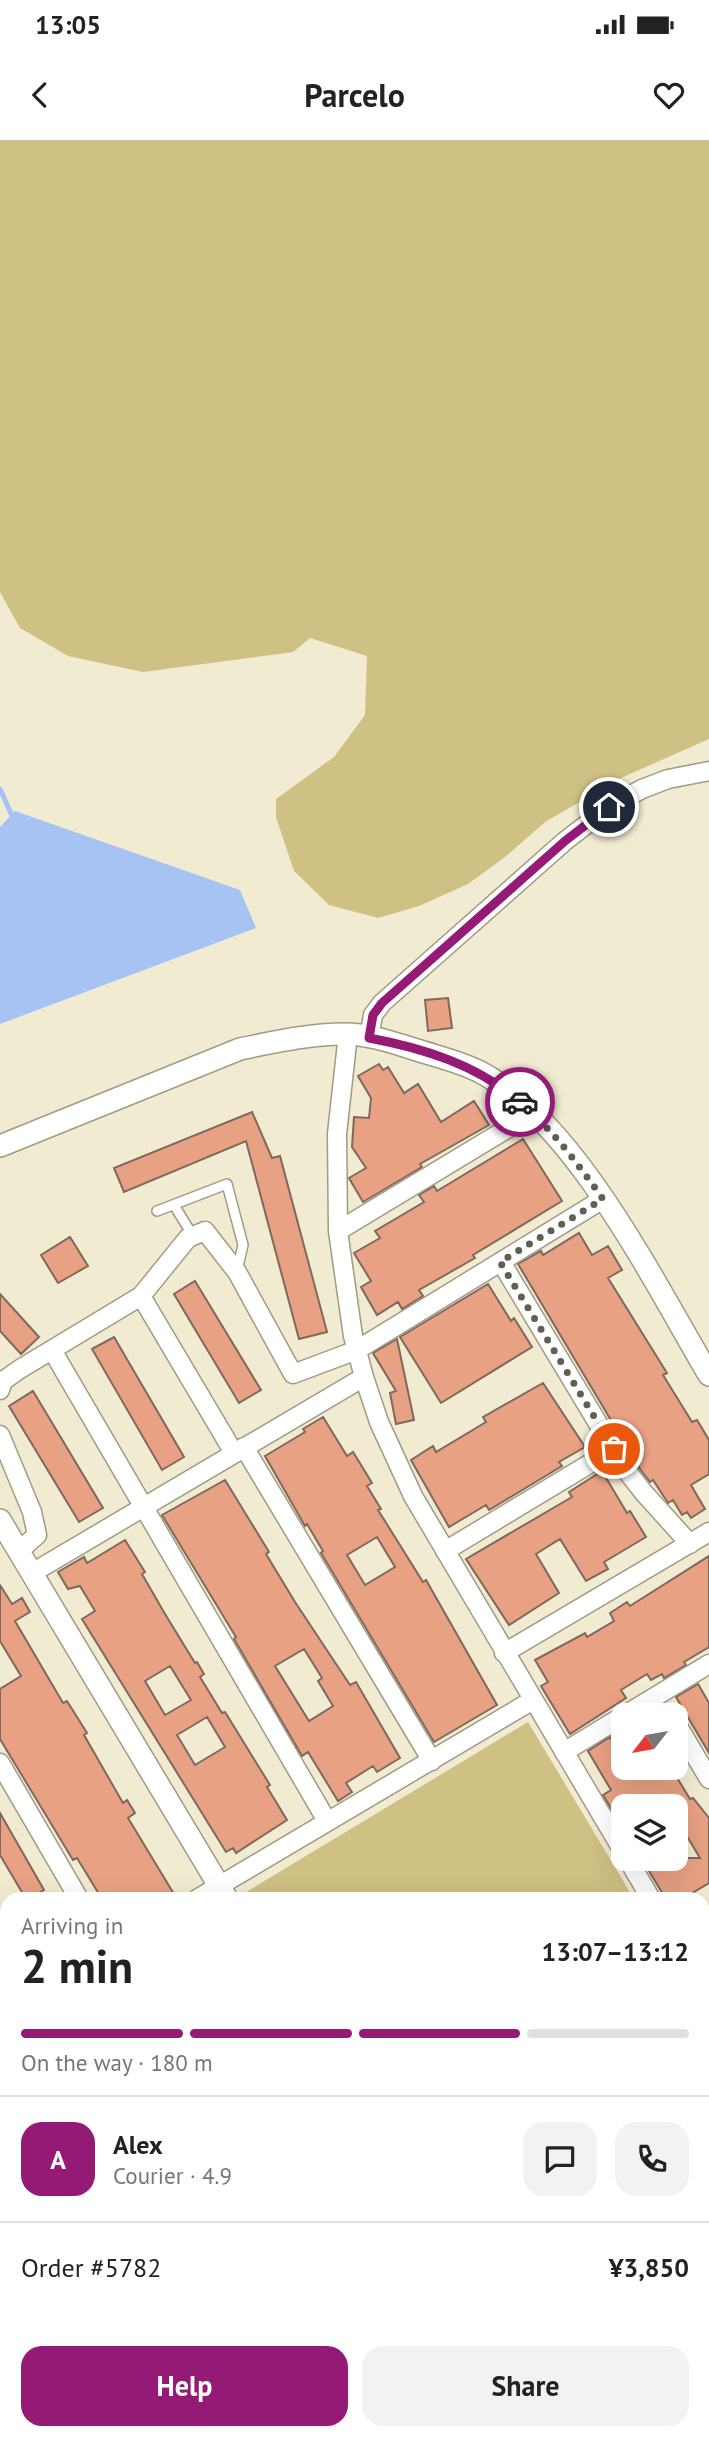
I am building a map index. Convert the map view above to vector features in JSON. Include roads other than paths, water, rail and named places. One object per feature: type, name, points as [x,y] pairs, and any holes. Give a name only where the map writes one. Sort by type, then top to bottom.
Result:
[{"type":"street","points":[[611,1831],[412,1496],[379,1422],[363,1377],[344,1283],[338,1231],[337,1134],[358,1036],[382,1003],[565,841],[609,807],[642,789],[668,779],[709,771]]},
{"type":"street","points":[[0,1146],[240,1049],[318,1035],[358,1036],[390,1042],[481,1073],[533,1113],[575,1160],[603,1199],[709,1375]]},
{"type":"street","points":[[338,1231],[533,1113]]},
{"type":"street","points":[[0,1390],[3,1381],[141,1296],[188,1238],[205,1231],[237,1272],[293,1374],[357,1350],[603,1199]]},
{"type":"street","points":[[500,1262],[614,1449],[644,1493],[690,1544]]},
{"type":"street","points":[[141,1296],[432,1761]]},
{"type":"street","points":[[52,1350],[327,1821]]},
{"type":"street","points":[[32,1573],[363,1377]]},
{"type":"street","points":[[0,1435],[32,1512],[37,1535],[19,1551]]},
{"type":"street","points":[[445,1551],[614,1449]]},
{"type":"street","points":[[0,1520],[223,1892],[327,1821],[533,1700]]},
{"type":"street","points":[[504,1653],[709,1532]]},
{"type":"street","points":[[646,1703],[709,1664]]},
{"type":"street","points":[[659,1695],[664,1703]]},
{"type":"street","points":[[564,1752],[611,1724]]},
{"type":"street","points":[[688,1743],[709,1779]]},
{"type":"street","points":[[0,1763],[75,1892]]},
{"type":"street","points":[[635,1871],[647,1892]]},
{"type":"lane","points":[[157,1212],[227,1185],[243,1245],[237,1272]]},
{"type":"lane","points":[[174,1205],[192,1236]]},
{"type":"water","points":[[15,811],[240,890],[256,928],[0,1024],[0,827]]},
{"type":"waterway","points":[[0,789],[13,818]]}]
